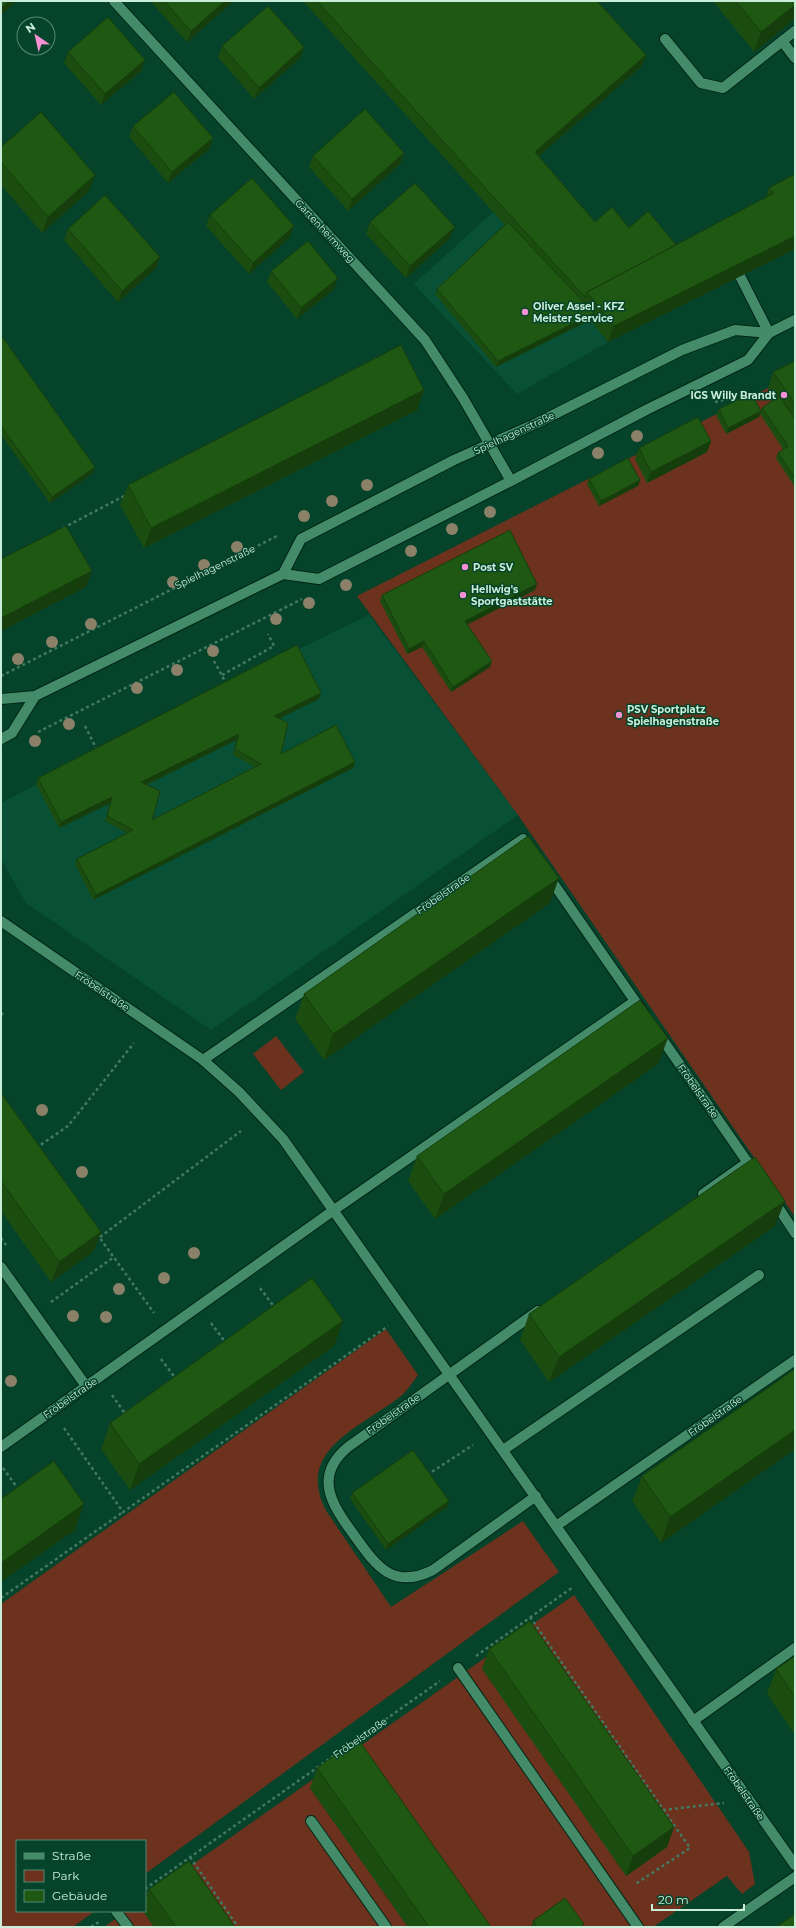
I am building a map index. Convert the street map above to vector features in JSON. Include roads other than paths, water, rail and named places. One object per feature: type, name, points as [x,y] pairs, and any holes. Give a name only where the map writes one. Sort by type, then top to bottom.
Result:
[{"type":"street","name":"Gartenheimweg","points":[[114,1],[425,340],[463,398],[511,481]]},
{"type":"street","points":[[666,39],[701,83],[723,88],[795,31]]},
{"type":"street","points":[[782,41],[795,58]]},
{"type":"street","points":[[740,276],[769,334]]},
{"type":"street","points":[[1,699],[35,696],[283,574],[319,580],[648,409],[748,360],[769,334],[795,320]]},
{"type":"street","name":"Spielhagenstraße","points":[[283,574],[301,540],[454,460],[490,445],[682,350],[735,330],[769,334]]},
{"type":"street","points":[[1,739],[12,733],[35,696]]},
{"type":"street","name":"Fröbelstraße","points":[[203,1060],[523,840],[536,859]]},
{"type":"street","name":"Fröbelstraße","points":[[545,872],[760,1180]]},
{"type":"street","name":"Fröbelstraße","points":[[1,921],[203,1060],[239,1092],[269,1123],[300,1162],[795,1865]]},
{"type":"street","name":"Fröbelstraße","points":[[1,1447],[334,1210],[635,1000]]},
{"type":"street","points":[[691,1202],[748,1162]]},
{"type":"street","points":[[768,1192],[795,1232]]},
{"type":"street","points":[[1,1268],[86,1386]]},
{"type":"street","points":[[503,1450],[759,1275]]},
{"type":"street","name":"Fröbelstraße","points":[[536,1496],[433,1570],[426,1574],[409,1576],[393,1575],[378,1566],[335,1508],[330,1496],[329,1485],[332,1469],[341,1453],[547,1304]]},
{"type":"street","name":"Fröbelstraße","points":[[556,1526],[795,1360]]},
{"type":"street","points":[[693,1721],[795,1648]]},
{"type":"street","points":[[458,1668],[638,1927]]},
{"type":"street","points":[[311,1821],[386,1927]]},
{"type":"street","points":[[722,1927],[795,1877]]},
{"type":"street","points":[[117,1912],[128,1927]]},
{"type":"place","name":"Oliver Assel - KFZ Meister Service","points":[[525,312]]},
{"type":"place","name":"IGS Willy Brandt","points":[[784,395]]},
{"type":"place","name":"Post SV","points":[[465,567]]},
{"type":"place","name":"Hellwig's Sportgaststätte","points":[[463,595]]},
{"type":"place","name":"PSV Sportplatz Spielhagenstraße","points":[[619,715]]}]
